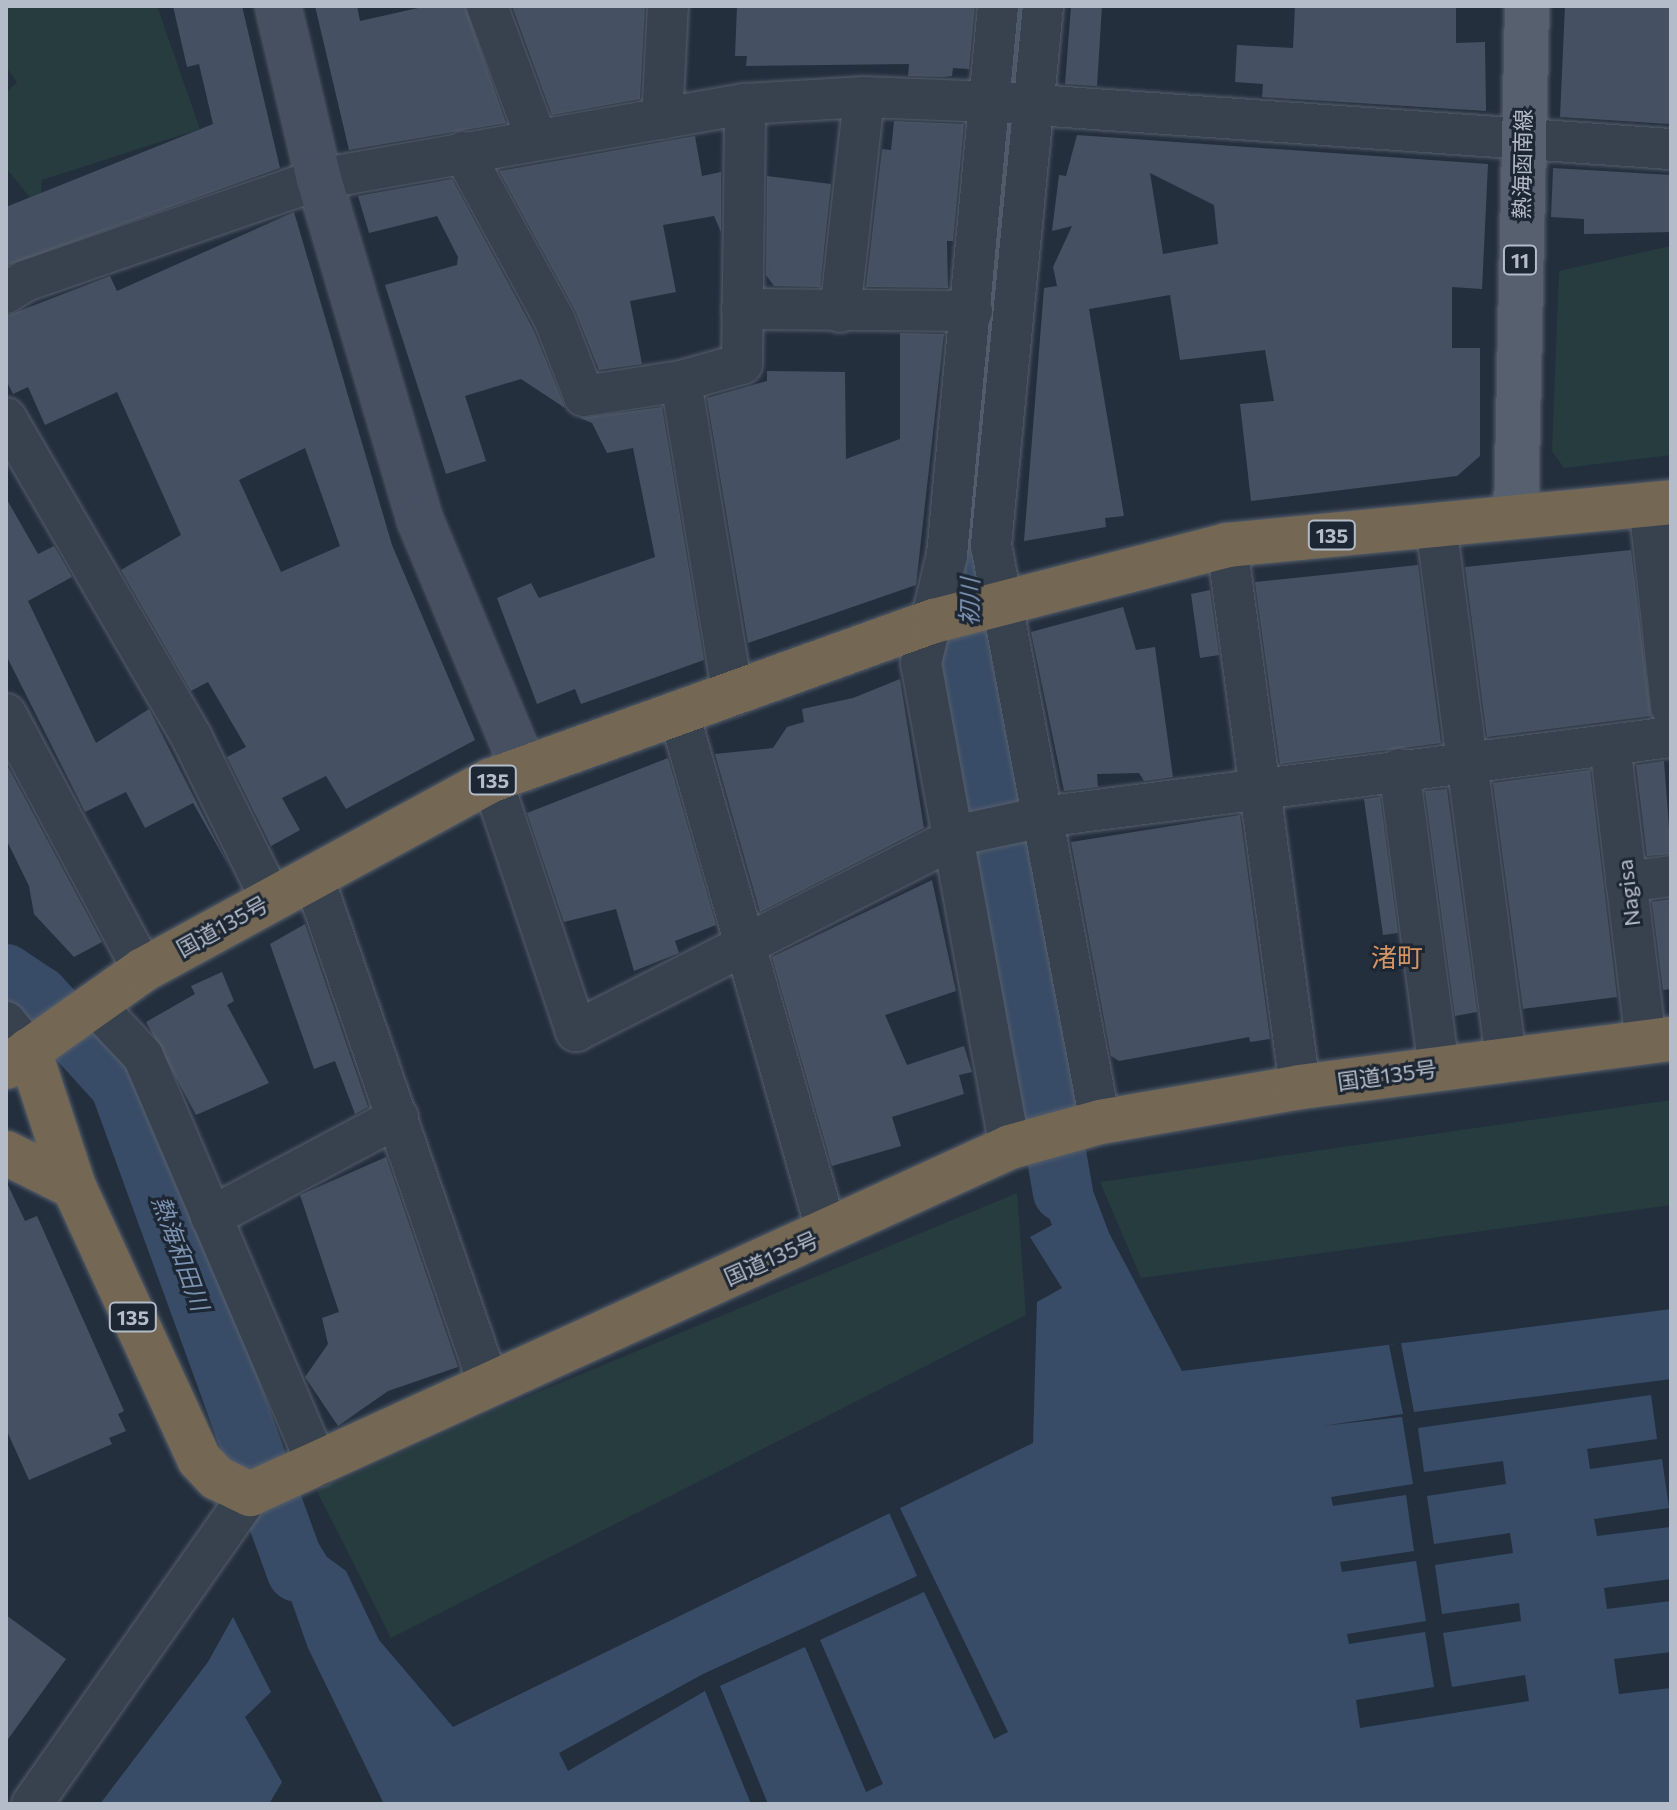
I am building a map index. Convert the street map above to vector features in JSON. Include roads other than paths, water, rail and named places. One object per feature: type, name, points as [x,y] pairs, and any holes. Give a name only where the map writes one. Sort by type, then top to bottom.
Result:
[{"type":"highway","name":"国道135号","points":[[1658,1041],[1300,1087],[1100,1122],[1010,1147],[318,1466],[250,1494],[217,1478],[199,1459],[74,1187],[14,1046],[90,1007],[143,970],[271,899],[508,775],[680,717],[934,621],[1004,620],[1227,545],[1660,503]]},
{"type":"highway","points":[[6,1153],[74,1187]]},
{"type":"main road","name":"熱海函南線","points":[[1516,515],[1527,6]]},
{"type":"street","points":[[278,6],[319,179],[420,520],[508,775],[576,1031],[956,838],[1042,817],[1399,769],[1671,737]]},
{"type":"street","points":[[487,6],[536,138]]},
{"type":"street","points":[[662,119],[668,6]]},
{"type":"street","points":[[998,6],[993,102],[947,555],[934,621],[921,663],[956,838],[1010,1147]]},
{"type":"street","points":[[1043,6],[991,545],[1100,1122]]},
{"type":"street","points":[[6,293],[25,281],[319,179],[536,138],[745,104],[864,97],[993,102],[1671,149]]},
{"type":"street","points":[[840,312],[864,97]]},
{"type":"street","points":[[463,152],[555,321],[584,396],[681,381],[742,364],[745,104]]},
{"type":"street","points":[[742,309],[972,311]]},
{"type":"street","points":[[681,381],[733,696]]},
{"type":"street","points":[[6,418],[191,736],[271,899]]},
{"type":"street","points":[[1660,503],[1671,707]]},
{"type":"street","points":[[1436,525],[1506,1059]]},
{"type":"street","points":[[1227,545],[1300,1087]]},
{"type":"street","points":[[6,714],[143,970]]},
{"type":"street","points":[[680,717],[827,1232]]},
{"type":"street","name":"Nagisa","points":[[1610,745],[1626,882],[1658,1041]]},
{"type":"street","points":[[1399,769],[1439,1068]]},
{"type":"street","points":[[313,876],[489,1385]]},
{"type":"street","points":[[1626,882],[1671,876]]},
{"type":"street","points":[[90,1007],[143,1056],[318,1466]]},
{"type":"street","points":[[211,1217],[398,1117]]},
{"type":"street","points":[[32,1804],[250,1494]]},
{"type":"water","points":[[1012,6],[1041,6],[982,543],[1072,1068],[1018,1082],[940,661]]},
{"type":"water","points":[[1087,1175],[1109,1233],[1182,1371],[1671,1309],[1671,1804],[384,1804],[308,1648],[266,1529],[299,1512],[327,1557],[346,1571],[379,1640],[453,1727],[1033,1443],[1037,1302],[1062,1288],[1030,1237],[1052,1225],[1037,1188]]},
{"type":"water","points":[[233,1617],[271,1692],[245,1717],[282,1782],[269,1804],[100,1804],[208,1662]]},
{"type":"waterway","name":"熱海和田川","points":[[6,974],[39,996],[120,1085],[297,1572]]},
{"type":"waterway","name":"初川","points":[[1028,994],[1063,1192]]},
{"type":"district","name":"渚町","points":[[1397,957]]}]
